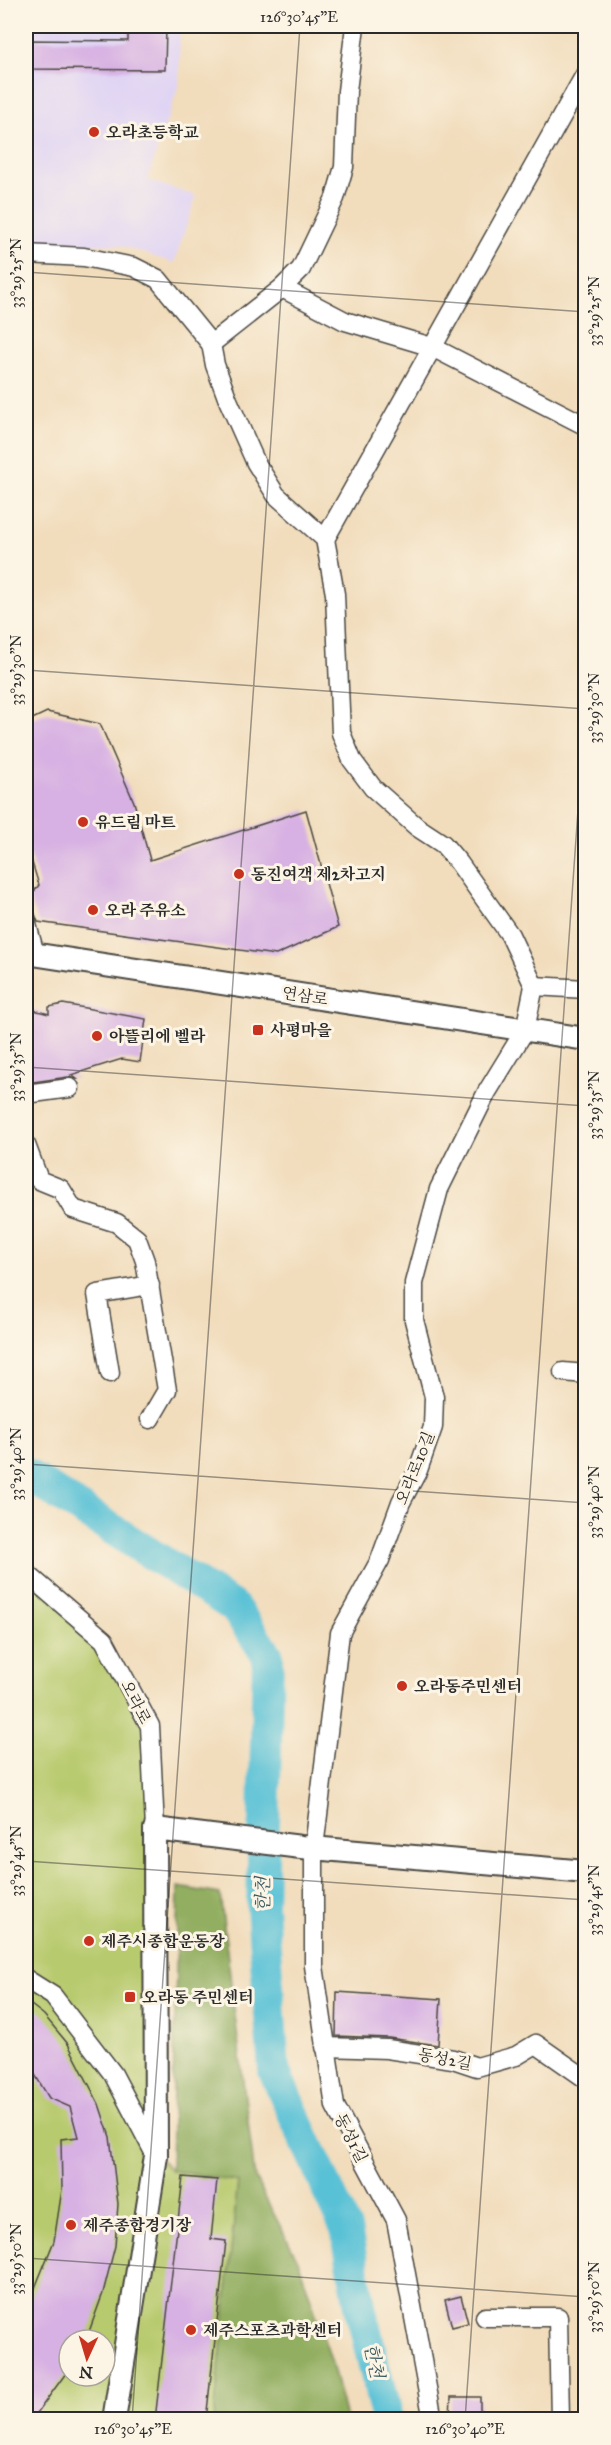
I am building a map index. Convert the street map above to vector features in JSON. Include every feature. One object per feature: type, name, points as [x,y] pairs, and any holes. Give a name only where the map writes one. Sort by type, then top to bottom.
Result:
[{"type":"main road","name":"연삼로","points":[[30,954],[585,1039]]},
{"type":"main road","points":[[114,2420],[156,2156],[155,1829],[307,1847],[585,1872]]},
{"type":"street","points":[[210,344],[282,288],[301,269],[335,198],[344,167],[347,91],[356,26]]},
{"type":"street","points":[[325,539],[585,73]]},
{"type":"street","points":[[26,254],[84,257],[134,267],[158,279],[210,344],[214,365],[256,463],[276,495],[325,539],[335,594],[341,733],[352,760],[373,788],[417,827],[443,844],[459,863],[510,935],[534,986],[585,989]]},
{"type":"street","points":[[282,288],[345,321],[432,348],[585,426]]},
{"type":"street","points":[[26,921],[30,954]]},
{"type":"street","name":"오라로10길","points":[[307,1847],[340,1633],[380,1560],[401,1502],[418,1470],[433,1427],[434,1397],[414,1320],[417,1273],[439,1189],[487,1092],[525,1030],[534,986]]},
{"type":"street","points":[[26,1094],[70,1088]]},
{"type":"street","points":[[26,1145],[39,1180],[61,1189],[73,1209],[117,1223],[137,1239],[146,1261],[167,1390],[150,1419]]},
{"type":"street","points":[[110,1373],[97,1294],[150,1285]]},
{"type":"street","points":[[563,1372],[585,1374]]},
{"type":"street","name":"오라로","points":[[26,1573],[104,1640],[150,1726],[155,1829]]},
{"type":"street","name":"동성1길","points":[[307,1847],[314,1966],[335,2106],[396,2220],[433,2420]]},
{"type":"street","points":[[26,1978],[53,1996],[112,2074],[156,2156]]},
{"type":"street","name":"동성2길","points":[[325,2047],[387,2049],[453,2058],[477,2067],[516,2056],[536,2044],[585,2079]]},
{"type":"street","points":[[485,2317],[558,2317],[560,2420]]},
{"type":"shaded area","name":"오라초등학교","points":[[26,26],[180,26],[179,84],[147,180],[196,196],[174,263],[120,245],[26,242]]},
{"type":"green space","name":"제주시종합운동장","points":[[26,1573],[104,1640],[150,1726],[156,2156],[171,2170],[238,2182],[214,2419],[26,2419]]},
{"type":"green space","points":[[178,1887],[220,1894],[255,2178],[298,2260],[331,2360],[346,2419],[214,2419],[238,2182],[171,2170]]},
{"type":"building","points":[[128,26],[166,26],[165,70],[26,69],[26,40],[128,41]]},
{"type":"building","points":[[47,712],[100,724],[134,802],[150,860],[306,810],[338,927],[276,955],[38,922],[29,898],[39,885],[26,843],[26,722]]},
{"type":"building","name":"아뜰리에 벨라","points":[[63,1004],[146,1019],[140,1062],[122,1059],[71,1075],[77,1079],[68,1077],[26,1083],[26,1008],[49,1014],[49,1007]]},
{"type":"building","points":[[337,1992],[441,1999],[438,2045],[389,2038],[336,2036]]},
{"type":"building","name":"제주종합경기장","points":[[26,2001],[44,2015],[68,2044],[99,2104],[110,2137],[118,2204],[115,2246],[103,2293],[90,2328],[57,2328],[57,2386],[32,2420],[26,2420],[26,2310],[54,2241],[62,2189],[61,2139],[78,2137],[70,2107],[49,2098],[26,2060]]},
{"type":"building","name":"제주스포츠과학센터","points":[[183,2177],[217,2180],[211,2239],[226,2241],[206,2420],[155,2420]]},
{"type":"building","points":[[461,2296],[468,2323],[452,2327],[445,2300]]},
{"type":"building","points":[[451,2397],[480,2397],[480,2417],[450,2416]]},
{"type":"waterway","name":"한천","points":[[26,1474],[234,1607],[268,1656],[262,1907],[274,2071],[346,2229],[361,2311],[387,2420]]},
{"type":"place","name":"오라초등학교","points":[[94,132]]},
{"type":"place","name":"유드림 마트","points":[[83,822]]},
{"type":"place","name":"동진여객 제2차고지","points":[[239,874]]},
{"type":"place","name":"오라 주유소","points":[[93,910]]},
{"type":"place","name":"사평마을","points":[[258,1030]]},
{"type":"place","name":"아뜰리에 벨라","points":[[97,1036]]},
{"type":"place","name":"오라동주민센터","points":[[402,1686]]},
{"type":"place","name":"제주시종합운동장","points":[[89,1941]]},
{"type":"place","name":"오라동 주민센터","points":[[130,1997]]},
{"type":"place","name":"제주종합경기장","points":[[71,2225]]},
{"type":"place","name":"제주스포츠과학센터","points":[[191,2330]]}]
